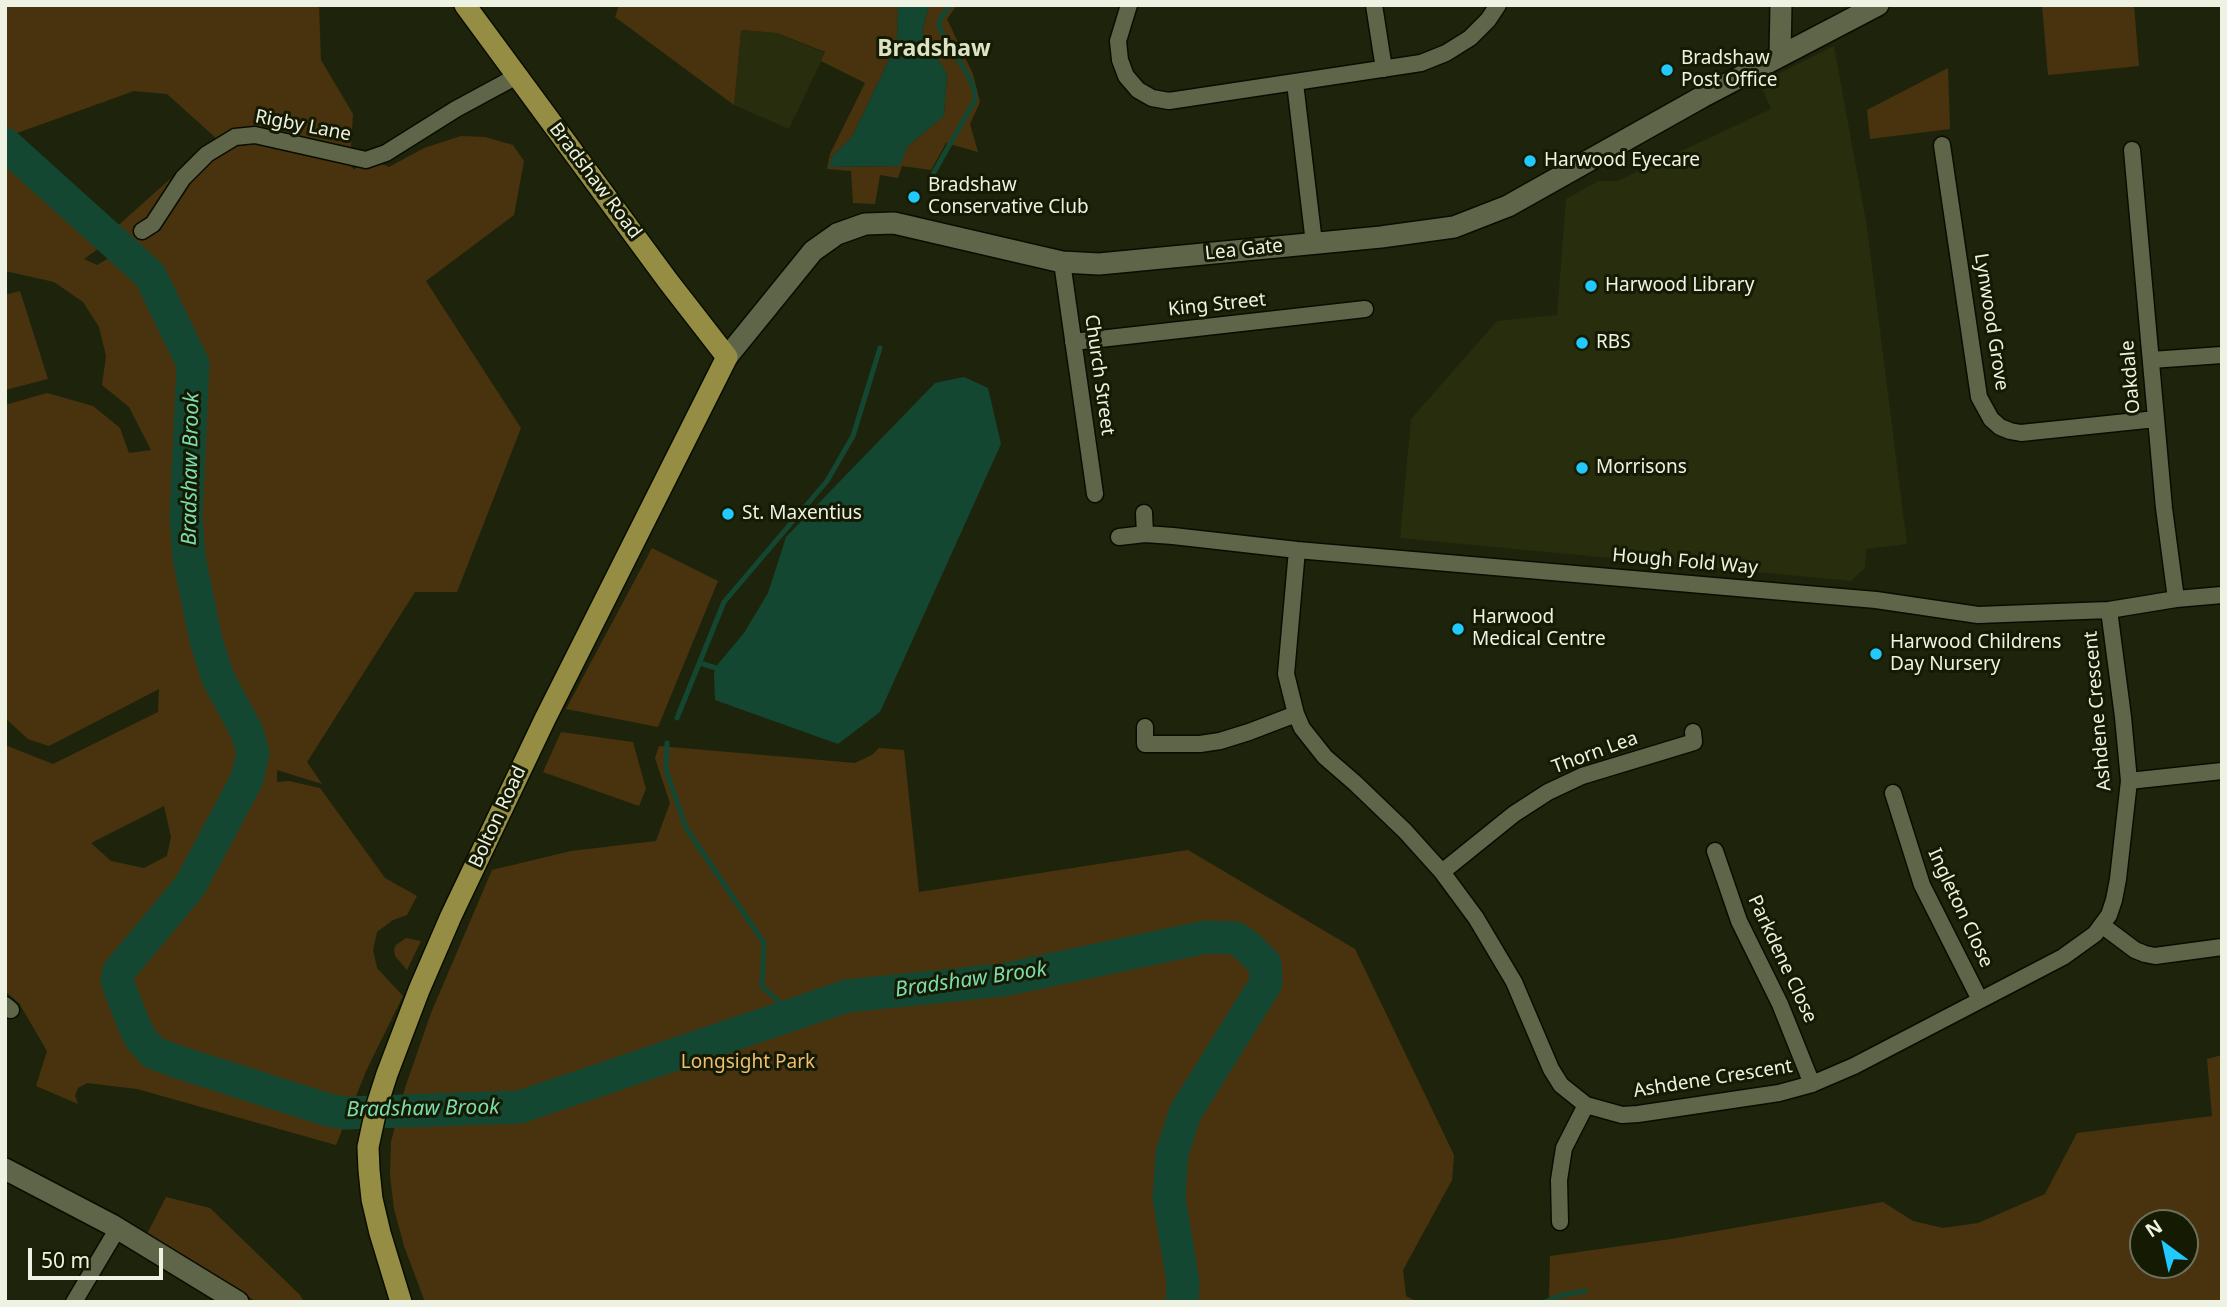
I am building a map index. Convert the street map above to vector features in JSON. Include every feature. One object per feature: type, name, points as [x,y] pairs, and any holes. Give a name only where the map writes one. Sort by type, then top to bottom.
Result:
[{"type":"main road","name":"Bradshaw Road","points":[[465,5],[727,357]]},
{"type":"main road","points":[[1780,56],[1781,5]]},
{"type":"main road","name":"Lea Gate","points":[[727,357],[814,251],[837,234],[865,224],[894,223],[1062,262],[1131,262],[1454,228],[1518,201],[1702,97],[1878,5]]},
{"type":"main road","name":"Bolton Road","points":[[401,1302],[372,1199],[368,1147],[387,1074],[419,990],[457,904],[551,706],[727,357]]},
{"type":"main road","points":[[5,1169],[118,1228],[238,1302]]},
{"type":"street","points":[[1129,5],[1118,41],[1119,60],[1126,76],[1138,90],[1169,101],[1421,63],[1446,53],[1470,38],[1498,5]]},
{"type":"street","points":[[1374,5],[1384,69]]},
{"type":"street","name":"Rigby Lane","points":[[142,231],[153,224],[183,178],[207,155],[234,137],[255,135],[366,160],[386,153],[456,109],[517,76]]},
{"type":"street","points":[[1294,83],[1314,243]]},
{"type":"street","name":"Lynwood Grove","points":[[1942,145],[1979,397],[1991,419],[2000,427],[2021,432],[2156,419]]},
{"type":"street","name":"Oakdale","points":[[2132,150],[2164,508],[2176,599]]},
{"type":"street","name":"Church Street","points":[[1062,262],[1095,494]]},
{"type":"street","name":"King Street","points":[[1073,342],[1365,309]]},
{"type":"street","points":[[2151,360],[2222,355]]},
{"type":"street","points":[[1144,513],[1145,534]]},
{"type":"street","name":"Hough Fold Way","points":[[1119,537],[1145,534],[1297,550],[1877,600],[1978,615],[2109,610],[2222,595]]},
{"type":"street","name":"Ashdene Crescent","points":[[1297,550],[1286,674],[1302,728],[1319,750],[1384,810],[1442,872],[1476,918],[1514,982],[1551,1069],[1561,1085],[1586,1105],[1622,1115],[1779,1093],[1812,1084],[1854,1066],[2077,950],[2103,926],[2109,915],[2118,880],[2129,781],[2109,610]]},
{"type":"street","points":[[1145,727],[1145,744],[1200,744],[1249,732],[1296,714]]},
{"type":"street","name":"Thorn Lea","points":[[1442,872],[1514,814],[1548,792],[1582,776],[1693,742],[1693,732]]},
{"type":"street","points":[[2129,781],[2222,771]]},
{"type":"street","name":"Ingleton Close","points":[[1895,793],[1922,886],[1980,1000]]},
{"type":"street","name":"Parkdene Close","points":[[1716,851],[1739,921],[1780,1004],[1812,1084]]},
{"type":"street","points":[[2103,926],[2135,950],[2155,956],[2222,947]]},
{"type":"street","points":[[1560,1222],[1559,1180],[1564,1148],[1586,1105]]},
{"type":"street","points":[[74,1302],[118,1228]]},
{"type":"shaded area","points":[[898,5],[929,5],[922,32],[947,74],[944,116],[907,147],[900,166],[829,167],[832,156],[852,137],[897,43]]},
{"type":"shaded area","points":[[740,30],[777,33],[825,53],[789,129],[734,105]]},
{"type":"shaded area","points":[[1834,46],[1867,227],[1907,544],[1866,549],[1865,568],[1851,581],[1400,538],[1411,419],[1497,321],[1557,315],[1566,199],[1598,181],[1617,181],[1771,109],[1760,83]]},
{"type":"shaded area","points":[[964,377],[988,388],[1001,444],[880,712],[838,744],[715,700],[714,673],[718,664],[744,633],[768,593],[786,537],[935,383]]},
{"type":"green space","points":[[5,5],[319,5],[321,60],[353,114],[350,164],[354,170],[365,157],[389,167],[424,148],[461,136],[485,137],[513,145],[524,161],[514,215],[426,281],[521,428],[457,592],[415,592],[307,762],[322,784],[277,770],[277,782],[289,781],[320,788],[385,878],[417,896],[407,915],[393,920],[377,932],[373,950],[377,968],[403,996],[367,1069],[336,1145],[137,1089],[87,1083],[78,1088],[75,1096],[78,1104],[36,1086],[47,1051],[19,1003],[5,991],[5,745],[53,764],[158,712],[159,689],[49,746],[28,739],[5,718],[5,405],[47,393],[93,406],[120,428],[129,453],[151,450],[129,407],[102,385],[106,356],[99,327],[83,302],[54,282],[5,271]],"holes":[[[134,91],[167,94],[216,138],[113,230],[37,162],[17,133]],[[120,233],[133,244],[97,265],[84,259]],[[164,806],[171,837],[167,856],[144,868],[111,861],[91,843]]]},
{"type":"green space","points":[[619,5],[898,5],[897,43],[852,137],[832,156],[830,167],[899,166],[907,147],[944,116],[947,74],[922,32],[929,5],[957,5],[947,19],[973,74],[980,102],[970,124],[978,152],[946,143],[931,170],[902,166],[898,178],[880,175],[875,204],[853,203],[851,171],[827,169],[830,154],[865,83],[821,61],[825,52],[777,33],[741,30],[734,105],[615,17]]},
{"type":"green space","points":[[2042,5],[2134,5],[2139,66],[2048,75]]},
{"type":"green space","points":[[1948,68],[1950,129],[1870,139],[1867,110]]},
{"type":"green space","points":[[20,291],[48,379],[5,390],[5,295]]},
{"type":"green space","points":[[652,548],[718,581],[658,727],[566,709]]},
{"type":"green space","points":[[561,732],[633,742],[646,789],[639,806],[543,772]]},
{"type":"green space","name":"Longsight Park","points":[[659,746],[855,763],[872,755],[879,748],[904,750],[919,892],[1188,850],[1355,949],[1454,1155],[1452,1180],[1403,1270],[1406,1296],[1418,1302],[425,1302],[404,1246],[394,1209],[390,1175],[391,1142],[405,1088],[431,1013],[492,870],[571,851],[656,841],[670,803],[655,758]]},
{"type":"green space","points":[[406,938],[421,941],[407,970],[395,956],[394,949]]},
{"type":"green space","points":[[2222,1055],[2222,1302],[1547,1302],[1550,1256],[1671,1239],[1883,1202],[1913,1221],[1943,1228],[1978,1223],[2045,1194],[2077,1133],[2212,1116],[2207,1059]]},
{"type":"green space","points":[[166,1197],[210,1208],[300,1295],[304,1302],[257,1302],[147,1234]]},
{"type":"waterway","points":[[934,172],[975,100],[969,77],[940,29],[941,18],[950,5]]},
{"type":"waterway","name":"Bradshaw Brook","points":[[5,144],[150,275],[193,364],[186,516],[189,558],[206,640],[218,678],[247,732],[253,753],[247,779],[190,886],[119,971],[117,981],[134,1025],[141,1039],[154,1053],[328,1110],[345,1113],[520,1107],[847,996],[1003,980],[1206,937],[1235,938],[1265,964],[1266,983],[1185,1113],[1172,1154],[1169,1198],[1183,1282],[1182,1302]]},
{"type":"waterway","points":[[677,718],[724,602],[827,481],[853,436],[880,348]]},
{"type":"waterway","points":[[700,663],[716,668]]},
{"type":"waterway","points":[[667,743],[666,770],[686,828],[764,943],[762,986],[792,1014]]},
{"type":"waterway","points":[[1545,1302],[1585,1291]]},
{"type":"place","name":"Bradshaw Post Office","points":[[1667,70]]},
{"type":"place","name":"Harwood Eyecare","points":[[1530,161]]},
{"type":"place","name":"Bradshaw Conservative Club","points":[[914,197]]},
{"type":"place","name":"Harwood Library","points":[[1591,286]]},
{"type":"place","name":"RBS","points":[[1582,343]]},
{"type":"place","name":"Morrisons","points":[[1582,468]]},
{"type":"place","name":"St. Maxentius","points":[[728,514]]},
{"type":"place","name":"Harwood Medical Centre","points":[[1458,629]]},
{"type":"place","name":"Harwood Childrens Day Nursery","points":[[1876,654]]},
{"type":"district","name":"Bradshaw","points":[[934,49]]}]
